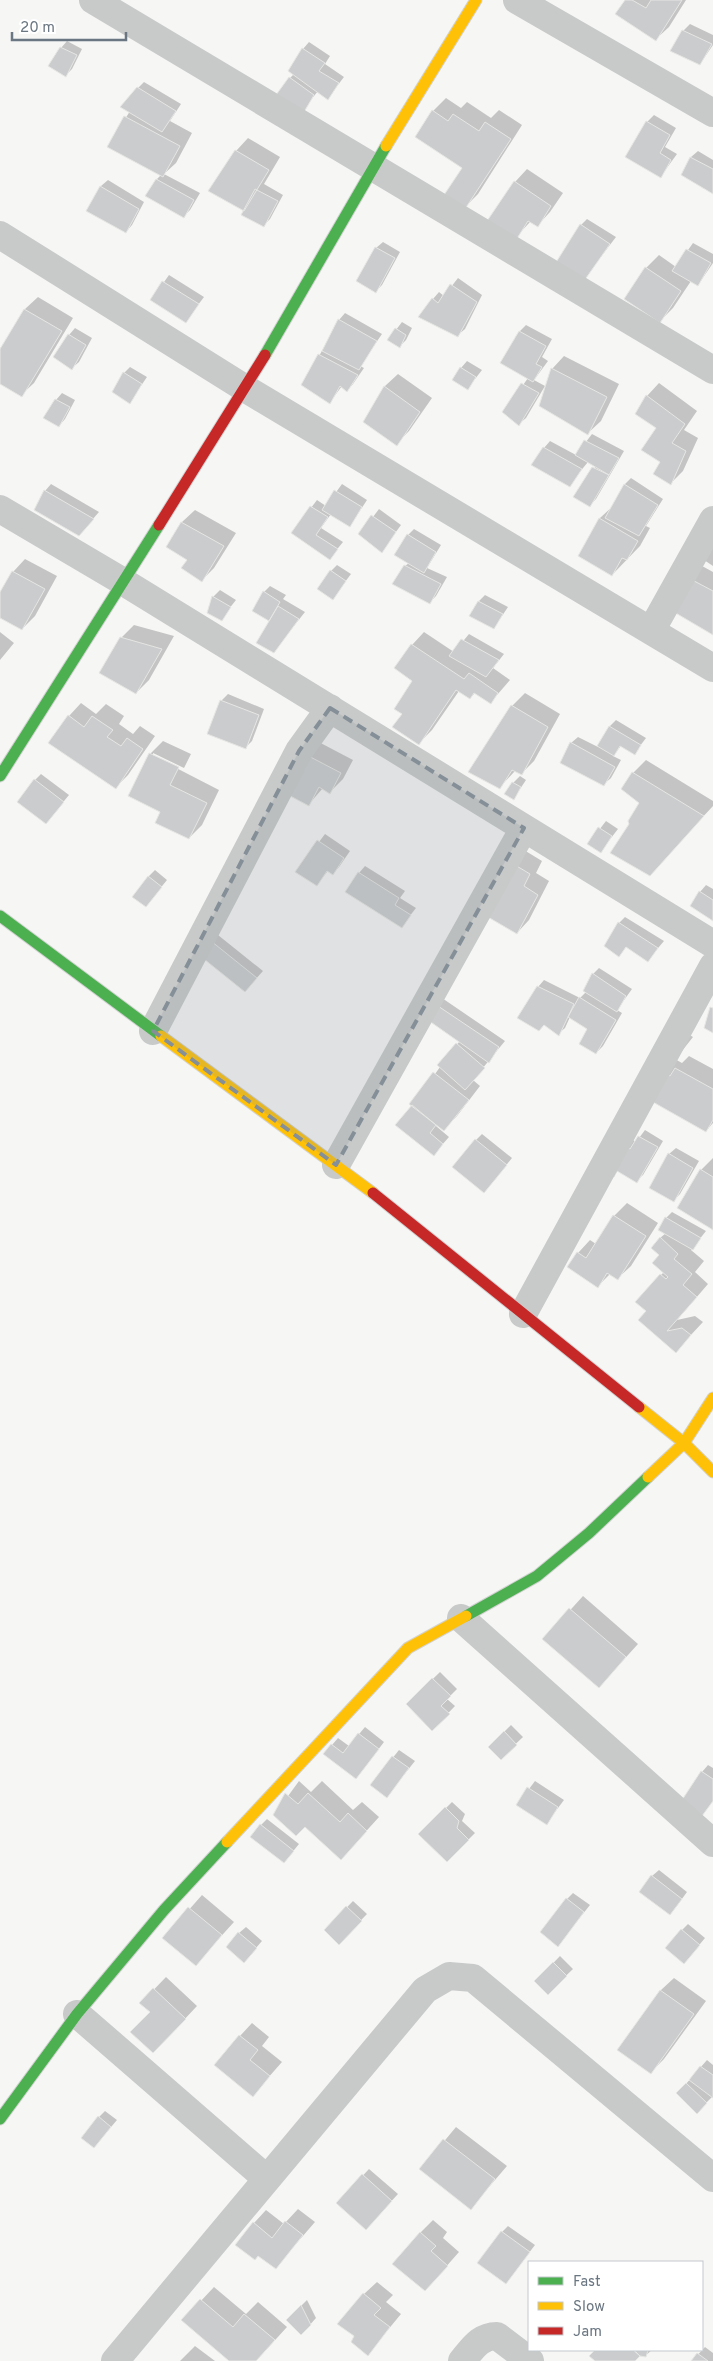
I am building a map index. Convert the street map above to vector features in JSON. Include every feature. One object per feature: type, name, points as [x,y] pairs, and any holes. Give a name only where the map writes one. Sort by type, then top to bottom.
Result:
[{"type":"street","points":[[93,0],[713,370]]},
{"type":"street","points":[[0,776],[122,581],[246,389],[373,167],[476,0]]},
{"type":"street","points":[[517,0],[713,113]]},
{"type":"street","points":[[0,235],[246,389],[713,668]]},
{"type":"street","points":[[0,509],[122,581],[713,944]]},
{"type":"street","points":[[651,631],[713,520]]},
{"type":"street","points":[[153,1031],[299,751],[330,708]]},
{"type":"street","points":[[336,1165],[524,828]]},
{"type":"street","points":[[0,916],[399,1212],[684,1443],[713,1472]]},
{"type":"street","points":[[523,1314],[713,966]]},
{"type":"street","points":[[0,2119],[77,2014],[164,1910],[408,1648],[538,1576],[589,1533],[684,1443],[713,1398]]},
{"type":"street","points":[[462,1618],[713,1843]]},
{"type":"street","points":[[115,2361],[425,1990],[449,1976],[473,1978],[713,2178]]},
{"type":"street","points":[[77,2014],[267,2179]]},
{"type":"street","points":[[462,2361],[484,2337],[492,2336],[498,2336],[530,2361]]},
{"type":"highlighted area","points":[[330,708],[524,828],[336,1165],[153,1031],[299,751]]},
{"type":"building","points":[[625,0],[632,0],[646,8],[651,0],[682,0],[656,41],[615,14]]},
{"type":"building","points":[[682,30],[712,44],[700,65],[670,51]]},
{"type":"building","points":[[60,47],[77,55],[66,77],[48,66]]},
{"type":"building","points":[[302,48],[325,63],[319,71],[339,83],[328,100],[288,71]]},
{"type":"building","points":[[289,77],[314,95],[304,112],[276,95]]},
{"type":"building","points":[[137,87],[176,111],[162,132],[120,107]]},
{"type":"building","points":[[432,110],[448,121],[453,114],[479,131],[485,122],[511,139],[465,209],[444,195],[462,168],[415,137]]},
{"type":"building","points":[[124,116],[180,146],[163,177],[107,147]]},
{"type":"building","points":[[646,121],[670,135],[660,153],[671,160],[661,178],[625,157]]},
{"type":"building","points":[[235,150],[269,170],[244,211],[208,191]]},
{"type":"building","points":[[690,157],[713,169],[713,194],[681,175]]},
{"type":"building","points":[[156,179],[194,200],[184,218],[145,196]]},
{"type":"building","points":[[514,181],[551,206],[538,227],[528,221],[516,240],[487,221]]},
{"type":"building","points":[[100,186],[139,209],[126,233],[86,211]]},
{"type":"building","points":[[255,189],[278,201],[264,227],[241,215]]},
{"type":"building","points":[[580,224],[610,244],[584,281],[555,264]]},
{"type":"building","points":[[375,247],[395,258],[376,293],[356,281]]},
{"type":"building","points":[[686,249],[711,263],[698,286],[672,271]]},
{"type":"building","points":[[645,267],[681,291],[660,323],[624,299]]},
{"type":"building","points":[[162,281],[199,304],[186,323],[150,300]]},
{"type":"building","points":[[450,284],[477,302],[458,337],[418,317],[432,298],[438,303]]},
{"type":"building","points":[[24,309],[62,331],[22,397],[0,384],[0,349]]},
{"type":"building","points":[[338,319],[377,341],[359,370],[322,351]]},
{"type":"building","points":[[395,328],[406,335],[400,348],[387,340]]},
{"type":"building","points":[[519,331],[546,346],[536,364],[542,367],[533,382],[500,363]]},
{"type":"building","points":[[68,334],[86,345],[72,370],[53,357]]},
{"type":"building","points":[[318,354],[358,375],[347,392],[340,386],[330,404],[301,385]]},
{"type":"building","points":[[460,367],[476,377],[468,390],[452,380]]},
{"type":"building","points":[[551,368],[607,397],[588,435],[539,406]]},
{"type":"building","points":[[123,372],[142,384],[130,404],[112,392]]},
{"type":"building","points":[[521,383],[539,393],[519,426],[502,412]]},
{"type":"building","points":[[384,386],[420,412],[397,446],[363,422]]},
{"type":"building","points":[[646,395],[685,424],[672,443],[686,451],[671,485],[653,474],[660,462],[641,450],[656,428],[635,414]]},
{"type":"building","points":[[55,399],[70,407],[59,427],[43,418]]},
{"type":"building","points":[[584,440],[619,458],[609,475],[575,455]]},
{"type":"building","points":[[543,447],[582,469],[570,487],[531,465]]},
{"type":"building","points":[[592,467],[609,475],[590,507],[573,497]]},
{"type":"building","points":[[624,484],[658,505],[639,536],[605,518]]},
{"type":"building","points":[[44,490],[94,519],[79,536],[34,510]]},
{"type":"building","points":[[334,490],[362,507],[350,527],[322,510]]},
{"type":"building","points":[[310,506],[328,517],[316,535],[338,549],[330,560],[291,533]]},
{"type":"building","points":[[371,515],[396,532],[382,553],[358,534]]},
{"type":"building","points":[[599,518],[638,541],[627,560],[622,558],[612,576],[578,556]]},
{"type":"building","points":[[181,522],[224,546],[202,582],[181,568],[187,560],[166,547]]},
{"type":"building","points":[[407,534],[436,552],[424,573],[394,555]]},
{"type":"building","points":[[404,565],[441,584],[430,604],[392,584]]},
{"type":"building","points":[[330,570],[346,581],[333,600],[317,589]]},
{"type":"building","points":[[12,571],[45,589],[22,630],[0,618],[0,592]]},
{"type":"building","points":[[679,573],[713,591],[713,635],[662,605]]},
{"type":"building","points":[[263,591],[280,602],[269,621],[252,611]]},
{"type":"building","points":[[212,596],[231,607],[222,621],[207,613]]},
{"type":"building","points":[[478,601],[503,614],[494,629],[469,616]]},
{"type":"building","points":[[278,606],[299,619],[274,653],[256,643]]},
{"type":"building","points":[[120,637],[162,649],[136,694],[99,673]]},
{"type":"building","points":[[461,639],[499,660],[486,677],[449,656]]},
{"type":"building","points":[[411,644],[464,679],[469,673],[498,693],[491,704],[474,693],[470,699],[456,690],[419,745],[392,727],[402,714],[394,709],[412,681],[394,668]]},
{"type":"building","points":[[220,700],[259,715],[246,749],[207,734]]},
{"type":"building","points":[[511,705],[548,727],[522,775],[512,770],[500,789],[468,772]]},
{"type":"building","points":[[68,715],[84,727],[92,716],[113,730],[107,737],[121,746],[127,738],[143,749],[116,789],[48,743]]},
{"type":"building","points":[[609,726],[641,745],[635,755],[620,746],[614,756],[597,746]]},
{"type":"building","points":[[570,742],[615,767],[604,786],[560,763]]},
{"type":"building","points":[[299,751],[341,773],[330,794],[319,787],[309,806],[279,790]]},
{"type":"building","points":[[149,753],[179,767],[170,785],[207,803],[189,839],[155,823],[160,812],[128,796]]},
{"type":"building","points":[[632,772],[704,816],[650,876],[610,853],[629,824],[628,821],[639,803],[621,789]]},
{"type":"building","points":[[34,779],[64,802],[46,824],[17,802]]},
{"type":"building","points":[[512,782],[521,787],[514,800],[504,794]]},
{"type":"building","points":[[598,827],[612,836],[601,853],[587,844]]},
{"type":"building","points":[[317,840],[344,858],[333,875],[327,871],[317,886],[295,872]]},
{"type":"building","points":[[510,862],[530,874],[524,886],[538,895],[517,934],[481,913]]},
{"type":"building","points":[[358,872],[399,898],[395,905],[411,915],[402,928],[345,892]]},
{"type":"building","points":[[148,876],[162,887],[146,907],[132,897]]},
{"type":"building","points":[[699,891],[713,900],[713,921],[690,906]]},
{"type":"building","points":[[618,922],[658,948],[648,962],[626,947],[619,957],[604,946]]},
{"type":"building","points":[[211,941],[257,978],[245,992],[199,955]]},
{"type":"building","points":[[592,973],[626,996],[617,1012],[583,991]]},
{"type":"building","points":[[537,986],[574,1004],[559,1036],[544,1025],[539,1031],[517,1018]]},
{"type":"building","points":[[579,997],[616,1020],[596,1054],[579,1044],[587,1029],[568,1017]]},
{"type":"building","points":[[435,1004],[499,1047],[489,1063],[425,1018]]},
{"type":"building","points":[[710,1007],[713,1008],[713,1033],[704,1028]]},
{"type":"building","points":[[456,1043],[485,1068],[465,1090],[437,1065]]},
{"type":"building","points":[[675,1068],[713,1089],[713,1120],[706,1132],[644,1097],[659,1070],[670,1076]]},
{"type":"building","points":[[433,1072],[469,1100],[444,1131],[409,1104]]},
{"type":"building","points":[[412,1105],[436,1125],[430,1133],[443,1144],[434,1156],[395,1125]]},
{"type":"building","points":[[638,1136],[658,1147],[637,1183],[617,1171],[614,1177],[603,1171],[621,1143],[630,1149]]},
{"type":"building","points":[[475,1139],[507,1165],[484,1193],[452,1167]]},
{"type":"building","points":[[668,1153],[693,1168],[674,1202],[649,1188]]},
{"type":"building","points":[[700,1169],[713,1177],[713,1230],[677,1208]]},
{"type":"building","points":[[613,1215],[646,1236],[618,1280],[607,1273],[598,1288],[567,1267],[577,1252],[586,1258]]},
{"type":"building","points":[[665,1217],[701,1238],[693,1250],[658,1230]]},
{"type":"building","points":[[660,1237],[678,1254],[674,1259],[692,1274],[683,1285],[697,1297],[667,1331],[682,1328],[691,1335],[676,1353],[638,1320],[646,1311],[635,1302],[660,1274],[666,1279],[668,1277],[652,1263],[659,1255],[651,1248]]},
{"type":"building","points":[[569,1608],[626,1657],[599,1688],[542,1639]]},
{"type":"building","points":[[432,1678],[451,1696],[441,1706],[450,1714],[432,1731],[406,1704]]},
{"type":"building","points":[[504,1731],[517,1745],[501,1760],[488,1747]]},
{"type":"building","points":[[358,1733],[379,1749],[356,1779],[323,1754],[331,1744],[343,1753]]},
{"type":"building","points":[[392,1756],[409,1768],[387,1798],[370,1785]]},
{"type":"building","points":[[701,1771],[713,1779],[713,1801],[702,1816],[680,1803]]},
{"type":"building","points":[[527,1787],[558,1807],[547,1825],[516,1805]]},
{"type":"building","points":[[285,1793],[298,1804],[308,1793],[340,1822],[348,1813],[367,1831],[341,1860],[305,1827],[296,1836],[273,1815]]},
{"type":"building","points":[[445,1807],[459,1821],[457,1828],[469,1840],[447,1862],[418,1834]]},
{"type":"building","points":[[260,1824],[294,1851],[284,1863],[250,1837]]},
{"type":"building","points":[[651,1875],[682,1899],[670,1915],[639,1892]]},
{"type":"building","points":[[566,1898],[584,1912],[558,1947],[540,1932]]},
{"type":"building","points":[[346,1906],[362,1921],[339,1945],[324,1930]]},
{"type":"building","points":[[188,1907],[222,1935],[196,1966],[162,1938]]},
{"type":"building","points":[[681,1929],[700,1945],[684,1964],[665,1948]]},
{"type":"building","points":[[238,1932],[257,1948],[244,1963],[226,1947]]},
{"type":"building","points":[[553,1962],[567,1976],[548,1995],[534,1981]]},
{"type":"building","points":[[153,1988],[186,2019],[153,2053],[130,2032],[150,2012],[139,2003]]},
{"type":"building","points":[[660,1990],[694,2014],[651,2074],[617,2050]]},
{"type":"building","points":[[239,2035],[258,2050],[250,2060],[270,2076],[253,2097],[214,2065]]},
{"type":"building","points":[[700,2066],[713,2075],[713,2098],[689,2080]]},
{"type":"building","points":[[686,2083],[707,2103],[697,2114],[676,2093]]},
{"type":"building","points":[[98,2116],[111,2127],[94,2148],[81,2138]]},
{"type":"building","points":[[443,2139],[495,2179],[471,2210],[419,2169]]},
{"type":"building","points":[[362,2174],[392,2201],[366,2230],[336,2203]]},
{"type":"building","points":[[285,2221],[303,2235],[276,2269],[258,2256],[255,2260],[235,2245],[253,2222],[272,2238]]},
{"type":"building","points":[[501,2231],[530,2252],[506,2284],[477,2263]]},
{"type":"building","points":[[420,2232],[436,2246],[431,2251],[448,2266],[425,2291],[392,2264]]},
{"type":"building","points":[[363,2293],[381,2308],[374,2315],[390,2327],[368,2356],[351,2342],[354,2336],[337,2324]]},
{"type":"building","points":[[200,2299],[233,2327],[244,2314],[275,2340],[256,2361],[229,2361],[181,2320]]},
{"type":"building","points":[[301,2305],[311,2325],[301,2335],[286,2320]]},
{"type":"building","points":[[594,2351],[634,2351],[640,2356],[635,2361],[595,2361],[589,2356]]},
{"type":"building","points":[[635,2351],[648,2351],[646,2357],[640,2356]]},
{"type":"building","points":[[697,2353],[708,2361],[691,2361]]},
{"type":"traffic: fast","points":[[265,355],[386,146]]},
{"type":"traffic: fast","points":[[0,776],[159,525]]},
{"type":"traffic: fast","points":[[0,916],[161,1036]]},
{"type":"traffic: fast","points":[[466,1616],[537,1576],[589,1533],[648,1477]]},
{"type":"traffic: fast","points":[[0,2119],[77,2014],[164,1910],[227,1842]]},
{"type":"traffic: slow","points":[[386,146],[476,0]]},
{"type":"traffic: slow","points":[[161,1036],[373,1193]]},
{"type":"traffic: slow","points":[[648,1477],[684,1443],[713,1398]]},
{"type":"traffic: slow","points":[[639,1407],[684,1443],[713,1472]]},
{"type":"traffic: slow","points":[[227,1842],[408,1648],[466,1616]]},
{"type":"traffic: jam","points":[[159,525],[265,355]]},
{"type":"traffic: jam","points":[[373,1193],[639,1407]]}]
